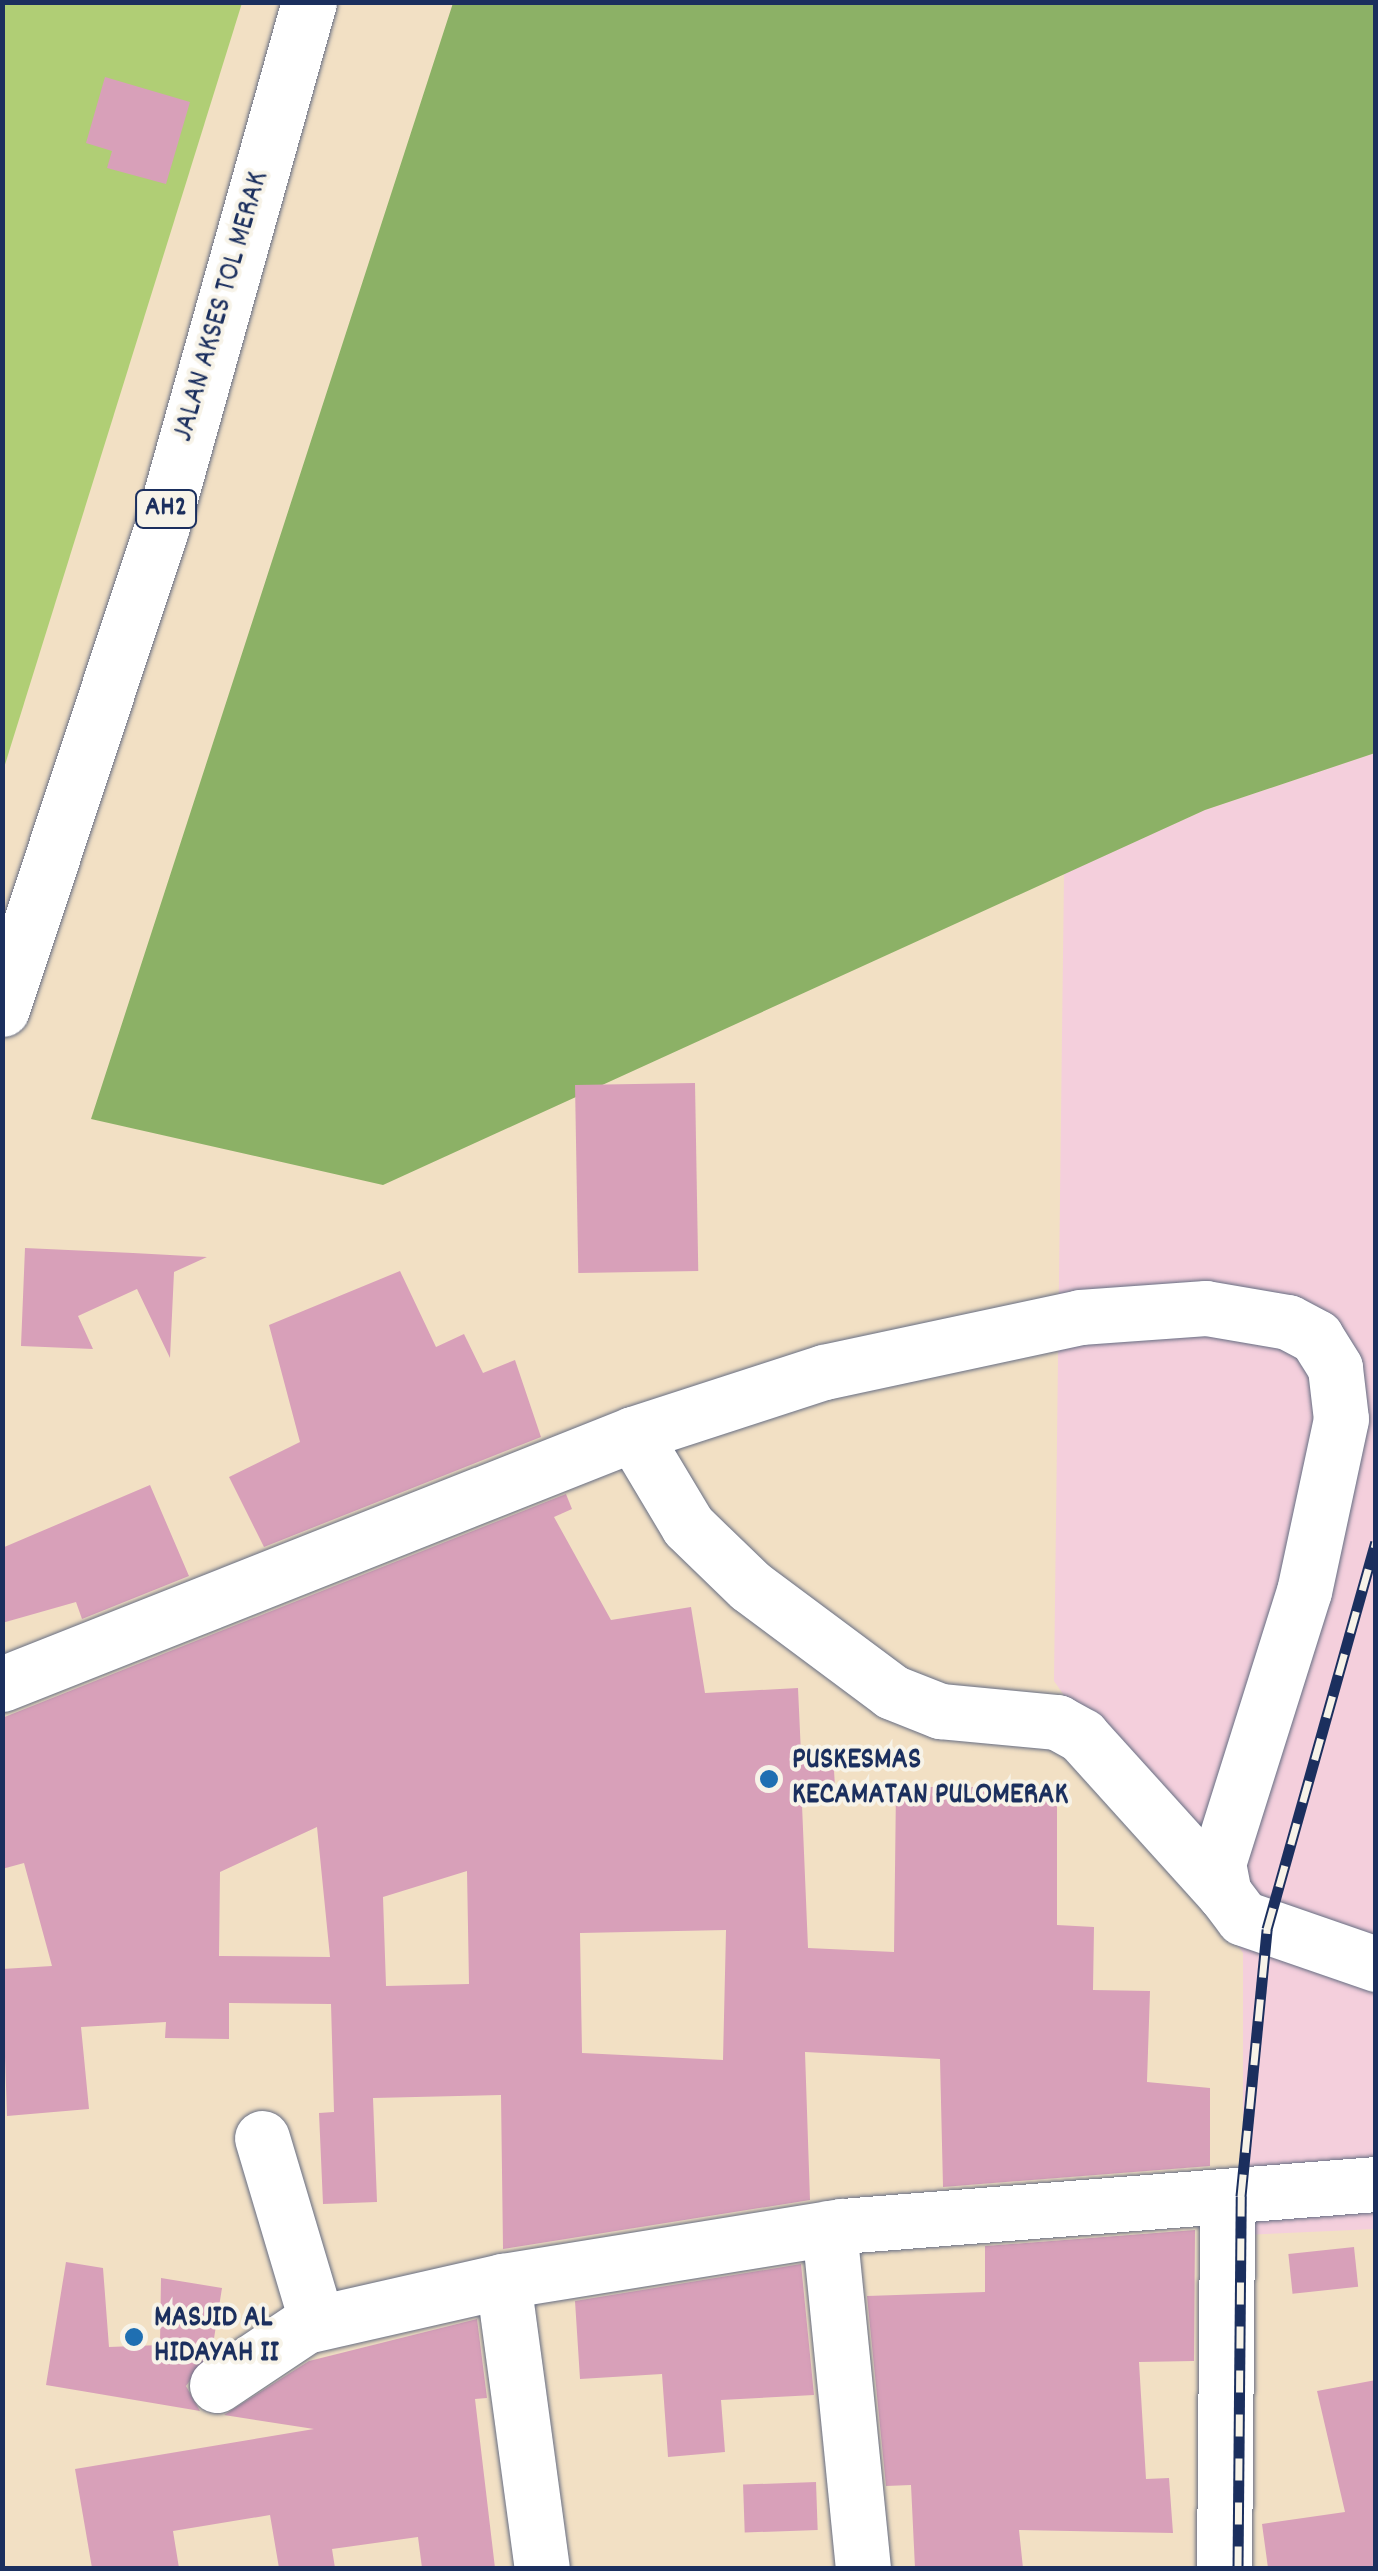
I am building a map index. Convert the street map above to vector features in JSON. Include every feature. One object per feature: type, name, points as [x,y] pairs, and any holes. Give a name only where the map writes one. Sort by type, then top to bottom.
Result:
[{"type":"main road","name":"JALAN AKSES TOL MERAK","points":[[2,1010],[162,526],[308,2]]},
{"type":"main road","points":[[2,1684],[633,1434],[824,1372],[1080,1317],[1206,1308],[1288,1322],[1316,1337],[1335,1368],[1341,1418],[1333,1471],[1218,1863],[1224,1893]]},
{"type":"main road","points":[[633,1434],[688,1526],[750,1586],[892,1692],[940,1711],[1057,1722],[1082,1736],[1224,1893],[1267,1929],[1376,1964]]},
{"type":"main road","points":[[262,2138],[318,2322]]},
{"type":"main road","points":[[217,2386],[318,2322],[503,2281],[829,2228],[1376,2184]]},
{"type":"main road","points":[[1224,2568],[1228,2197]]},
{"type":"main road","points":[[829,2228],[862,2568]]},
{"type":"main road","points":[[503,2281],[542,2568]]},
{"type":"shaded area","points":[[1375,753],[1375,2229],[1243,2235],[1243,1953],[1054,1681],[1064,874],[1205,810]]},
{"type":"green space","points":[[3,3],[242,3],[3,771]]},
{"type":"green space","points":[[453,3],[1375,3],[1375,753],[1205,810],[383,1185],[91,1119]]},
{"type":"building","points":[[105,77],[190,102],[166,184],[107,168],[112,151],[86,143]]},
{"type":"building","points":[[695,1083],[698,1271],[578,1273],[575,1085]]},
{"type":"building","points":[[25,1248],[207,1257],[174,1272],[170,1358],[137,1289],[78,1316],[93,1349],[21,1346]]},
{"type":"building","points":[[400,1271],[436,1347],[464,1334],[483,1373],[515,1360],[541,1437],[264,1547],[229,1477],[300,1442],[269,1325]]},
{"type":"building","points":[[150,1485],[189,1576],[82,1619],[76,1602],[2,1623],[2,1548]]},
{"type":"building","points":[[566,1494],[572,1509],[554,1517],[611,1620],[691,1607],[705,1693],[798,1688],[801,1754],[833,1753],[836,1804],[802,1805],[808,1948],[894,1952],[896,1787],[1057,1787],[1057,1925],[1094,1927],[1093,1990],[1150,1991],[1147,2082],[1210,2088],[1210,2166],[943,2187],[940,2059],[805,2052],[810,2200],[503,2249],[501,2095],[373,2098],[377,2202],[323,2204],[319,2113],[334,2112],[331,2004],[229,2003],[229,2039],[165,2038],[166,2022],[81,2027],[89,2109],[7,2116],[2,1969],[52,1966],[24,1863],[2,1869],[2,1718]],"holes":[[[317,1827],[330,1957],[219,1956],[220,1872]],[[467,1871],[469,1984],[386,1986],[383,1897]],[[726,1930],[723,2060],[582,2053],[580,1933]]]},
{"type":"building","points":[[1195,2230],[1194,2361],[1139,2362],[1146,2479],[1169,2478],[1173,2533],[1019,2530],[1023,2568],[915,2568],[911,2485],[886,2486],[867,2296],[985,2292],[985,2246]]},
{"type":"building","points":[[1354,2247],[1358,2287],[1293,2294],[1288,2254]]},
{"type":"building","name":"MASJID AL HIDAYAH II","points":[[66,2262],[103,2268],[109,2347],[160,2345],[161,2278],[222,2288],[212,2351],[186,2386],[200,2411],[46,2385]]},
{"type":"building","points":[[801,2264],[814,2395],[721,2400],[725,2452],[668,2457],[662,2374],[580,2379],[575,2301]]},
{"type":"building","points":[[477,2319],[487,2398],[475,2399],[495,2568],[422,2568],[418,2537],[332,2549],[335,2568],[279,2568],[270,2515],[173,2531],[179,2568],[92,2568],[75,2469],[314,2429],[224,2415],[309,2361]]},
{"type":"building","points":[[1376,2380],[1376,2568],[1268,2568],[1262,2524],[1345,2512],[1317,2391]]},
{"type":"building","points":[[816,2482],[818,2530],[745,2533],[743,2485]]},
{"type":"railway","points":[[1238,2568],[1241,2196],[1267,1929],[1376,1542]]},
{"type":"place","name":"PUSKESMAS KECAMATAN PULOMERAK","points":[[769,1779]]},
{"type":"place","name":"MASJID AL HIDAYAH II","points":[[134,2337]]}]
